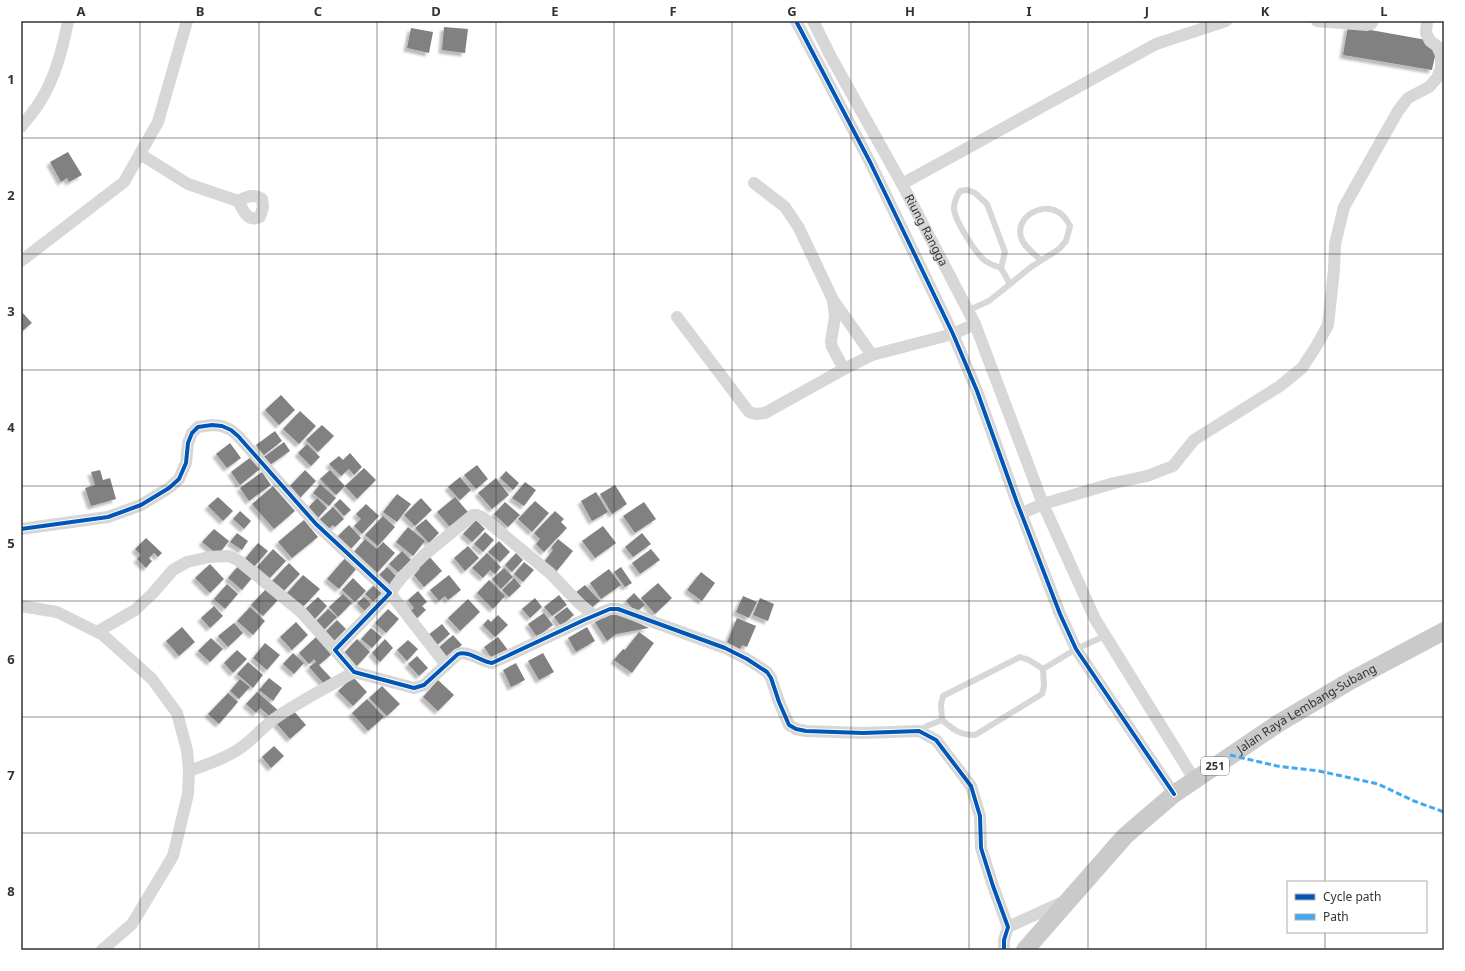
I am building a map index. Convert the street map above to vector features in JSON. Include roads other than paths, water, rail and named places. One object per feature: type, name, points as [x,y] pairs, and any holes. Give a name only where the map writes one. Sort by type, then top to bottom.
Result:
[{"type":"main road","name":"Jalan Raya Lembang-Subang","points":[[1025,950],[1125,836],[1174,794],[1194,779],[1279,723],[1350,681],[1444,630]]},
{"type":"street","points":[[21,127],[41,100],[51,81],[58,63],[68,21]]},
{"type":"street","points":[[21,261],[124,182],[158,122],[188,21]]},
{"type":"street","points":[[796,21],[870,162],[954,334],[977,391],[1060,614],[1076,649],[1174,794]]},
{"type":"street","name":"Riung Rangga","points":[[813,21],[831,57],[902,184],[976,324],[1043,504],[1095,619],[1194,779]]},
{"type":"street","points":[[902,184],[1156,44],[1226,21]]},
{"type":"street","points":[[1318,22],[1367,25],[1371,24],[1373,21]]},
{"type":"street","points":[[1022,513],[1043,504],[1114,483],[1147,476],[1173,466],[1194,440],[1280,386],[1302,368],[1328,325],[1334,270],[1335,244],[1344,208],[1398,111],[1408,98],[1429,87],[1437,78],[1441,68],[1441,55],[1437,46],[1430,41],[1426,33],[1427,21]]},
{"type":"street","points":[[140,154],[188,184],[238,201]]},
{"type":"street","points":[[754,183],[785,206],[799,228],[833,300],[872,355]]},
{"type":"street","points":[[833,300],[835,317],[831,341],[832,347],[844,369]]},
{"type":"street","points":[[676,317],[750,412],[756,414],[765,413],[872,355],[954,334],[976,324]]},
{"type":"street","points":[[21,529],[108,517],[141,505],[169,488],[179,478],[186,463],[190,438],[192,433],[198,427],[212,425],[222,426],[231,430],[238,436],[316,524],[390,593],[446,665]]},
{"type":"street","points":[[334,650],[390,593],[402,577],[424,555],[470,517],[477,515],[482,517],[550,573],[594,616]]},
{"type":"street","points":[[97,632],[135,610],[152,594],[173,570],[187,562],[209,557],[229,556],[239,561],[301,612],[354,672],[414,688],[424,685],[458,654],[461,653],[492,663],[610,609],[618,609],[725,648],[747,659],[767,672],[773,682],[779,702],[789,725],[796,729],[806,731],[862,733],[919,731],[936,740],[971,786],[980,816],[981,848],[1008,927],[1004,945],[994,950]]},
{"type":"street","points":[[21,606],[57,612],[103,635],[152,680],[177,713],[188,750],[188,794],[173,856],[132,924],[102,950]]},
{"type":"street","points":[[189,772],[221,760],[240,748],[273,720],[298,703],[354,672]]},
{"type":"street","points":[[1008,927],[1070,898]]},
{"type":"lane","points":[[1001,268],[1005,252],[987,204],[975,193],[967,190],[960,191],[955,198],[954,210],[963,232],[983,260],[1001,268],[1010,284]]},
{"type":"lane","points":[[969,310],[989,301],[1041,260],[1058,249],[1066,241],[1070,226],[1066,218],[1057,211],[1046,209],[1037,211],[1024,218],[1020,228],[1021,238],[1028,249],[1041,260]]},
{"type":"lane","points":[[1043,669],[1076,649],[1105,636]]},
{"type":"lane","points":[[1020,657],[1029,660],[1043,669],[1044,686],[1042,694],[975,735],[958,733],[942,720],[941,704],[943,696],[1020,657]]},
{"type":"lane","points":[[919,731],[926,726],[942,720]]}]
